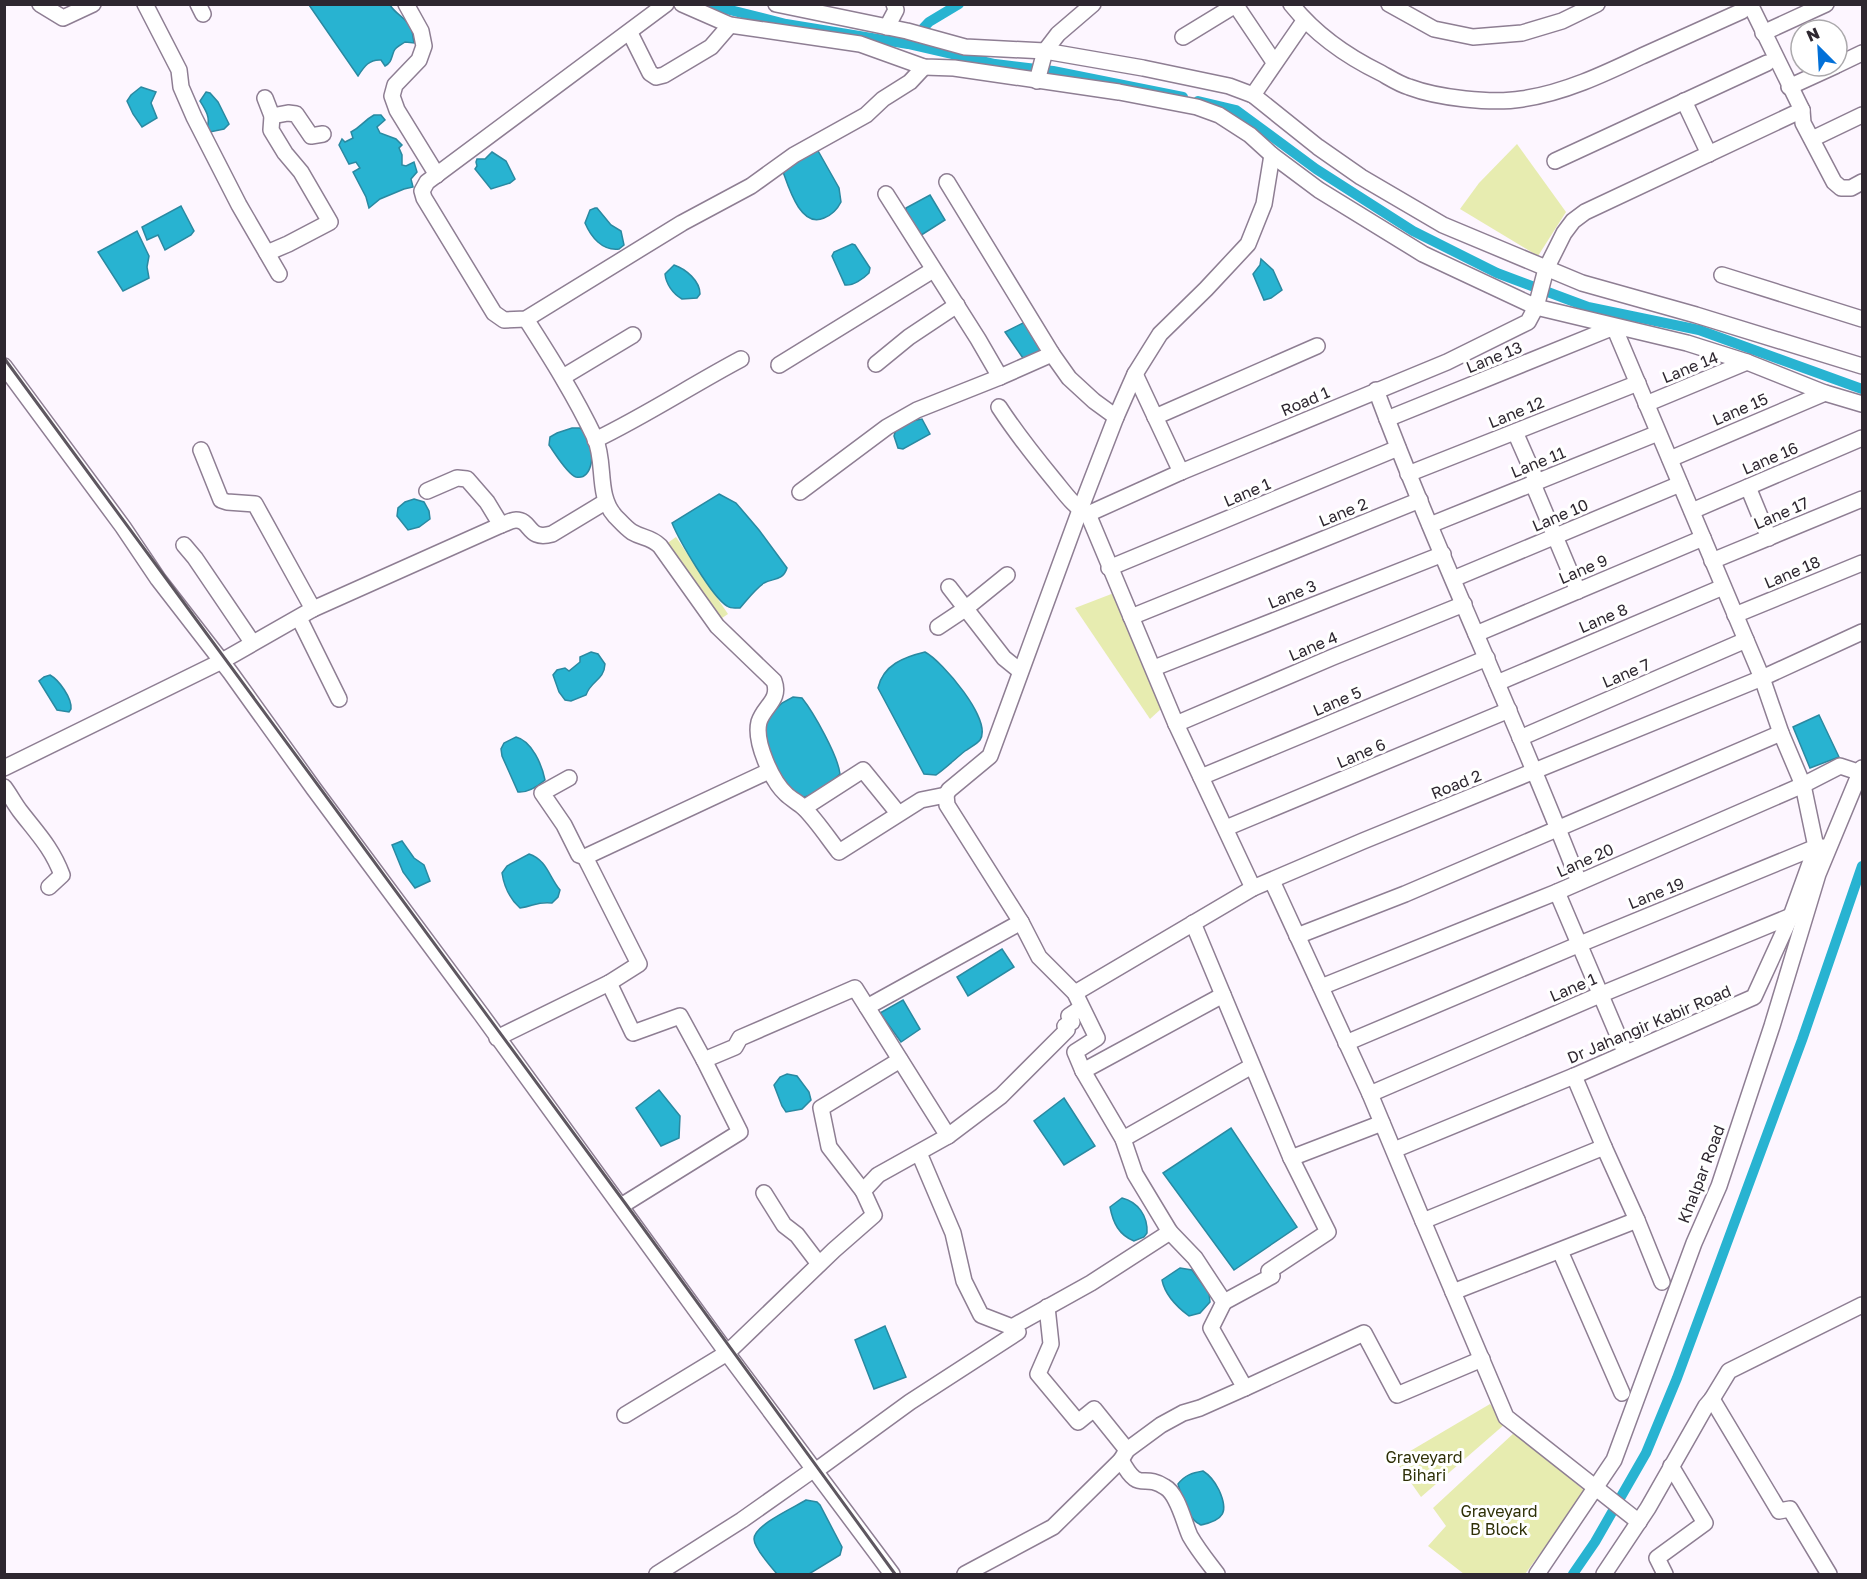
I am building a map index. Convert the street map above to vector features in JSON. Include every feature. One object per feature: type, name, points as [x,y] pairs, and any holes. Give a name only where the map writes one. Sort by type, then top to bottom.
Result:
[{"type":"street","points":[[40,4],[63,18],[93,4]]},
{"type":"street","points":[[145,4],[179,70],[181,87],[194,117],[239,205],[279,274]]},
{"type":"street","points":[[406,4],[421,31],[424,46],[420,60],[395,85],[392,96],[397,110],[437,175]]},
{"type":"street","points":[[666,4],[427,182],[422,190],[424,198],[494,313],[504,320],[526,319],[682,223],[751,186],[794,155],[866,115],[883,99],[910,82],[924,67]]},
{"type":"street","points":[[682,4],[730,25],[860,44],[924,67],[954,68],[1038,79],[1197,107],[1219,115],[1250,135],[1272,156],[1319,190],[1423,254],[1536,306],[1614,327],[1687,343],[1863,404]]},
{"type":"street","points":[[776,4],[807,8],[965,46],[1044,53],[1143,68],[1229,86],[1252,95],[1318,147],[1361,177],[1443,225],[1582,283],[1863,366]]},
{"type":"street","points":[[887,27],[896,10],[894,4]]},
{"type":"street","points":[[1038,79],[1044,53],[1058,34],[1093,4]]},
{"type":"street","points":[[1291,4],[1304,21],[1332,45],[1368,67],[1409,87],[1439,95],[1475,100],[1521,100],[1559,91],[1604,74],[1744,7]]},
{"type":"street","points":[[1389,4],[1434,29],[1473,36],[1522,33],[1562,21],[1597,4]]},
{"type":"street","points":[[1763,33],[1826,4]]},
{"type":"street","points":[[1184,37],[1236,5],[1274,62]]},
{"type":"street","points":[[1744,7],[1763,33],[1789,87],[1799,116]]},
{"type":"street","points":[[1744,7],[1767,63],[1812,139],[1834,182],[1841,188],[1851,188],[1863,182]]},
{"type":"street","points":[[1252,95],[1304,21]]},
{"type":"street","points":[[630,33],[650,73],[656,76],[664,75],[711,47],[730,25]]},
{"type":"street","points":[[1849,59],[1863,53]]},
{"type":"street","points":[[1556,161],[1767,63]]},
{"type":"street","points":[[1789,87],[1808,78]]},
{"type":"street","points":[[265,98],[272,116],[272,130],[285,153],[301,172],[330,222],[267,253]]},
{"type":"street","points":[[1684,101],[1709,154]]},
{"type":"street","points":[[272,116],[296,114],[311,136],[323,134]]},
{"type":"street","points":[[1812,139],[1863,115]]},
{"type":"street","points":[[1536,306],[1546,269],[1564,233],[1573,221],[1585,212],[1709,154],[1799,116]]},
{"type":"street","points":[[1224,1302],[1195,1258],[1170,1232],[1135,1174],[1123,1139],[1083,1071],[1075,1052],[1097,1038],[1075,993],[1039,957],[1021,922],[947,805],[946,795],[990,756],[1020,671],[1084,512],[1116,417],[1135,374],[1160,334],[1248,244],[1264,204],[1272,156]]},
{"type":"street","points":[[947,182],[1069,378],[1116,417]]},
{"type":"street","points":[[886,194],[1000,377]]},
{"type":"street","points":[[779,365],[933,270]]},
{"type":"street","points":[[1722,274],[1863,319]]},
{"type":"street","points":[[876,364],[957,305]]},
{"type":"street","name":"Road 1","points":[[1084,512],[1447,362],[1528,322],[1536,306]]},
{"type":"street","points":[[526,319],[563,377],[596,440],[601,457],[605,502],[615,516],[633,532],[653,539],[660,546],[717,626],[774,681],[777,688],[773,700],[759,722],[760,744],[769,771],[785,794],[804,808],[839,852],[921,800],[946,795]]},
{"type":"street","points":[[1614,327],[1746,640],[1780,733],[1803,785],[1823,847]]},
{"type":"street","name":"Lane 13","points":[[1387,419],[1614,327]]},
{"type":"street","points":[[563,377],[633,335]]},
{"type":"street","points":[[1155,417],[1317,346]]},
{"type":"street","points":[[800,492],[887,427],[917,410],[1052,354]]},
{"type":"street","points":[[596,440],[741,359]]},
{"type":"street","name":"Lane 14","points":[[1646,404],[1747,363]]},
{"type":"street","points":[[4,366],[123,527],[158,579],[222,661],[727,1353],[892,1575]]},
{"type":"street","points":[[1135,374],[1180,472]]},
{"type":"street","name":"Lane 12","points":[[1408,474],[1638,383]]},
{"type":"street","points":[[1378,390],[1408,474],[1521,738],[1579,882]]},
{"type":"street","name":"Lane 15","points":[[1670,459],[1826,393]]},
{"type":"street","points":[[999,407],[1036,458],[1084,512],[1154,668],[1176,724],[1253,888]]},
{"type":"street","points":[[1515,432],[1554,537],[1578,591]]},
{"type":"street","name":"Lane 11","points":[[1430,525],[1659,433]]},
{"type":"street","name":"Lane 16","points":[[1692,511],[1863,438]]},
{"type":"street","name":"Lane 1","points":[[1109,568],[1398,448]]},
{"type":"street","points":[[201,450],[221,500],[255,504],[313,609]]},
{"type":"street","points":[[427,491],[457,478],[467,479],[487,502],[501,525]]},
{"type":"street","name":"Lane 10","points":[[1454,579],[1680,484]]},
{"type":"street","points":[[1748,487],[1769,538]]},
{"type":"street","name":"Lane 17","points":[[1712,561],[1863,499]]},
{"type":"street","name":"Lane 2","points":[[1131,617],[1420,500]]},
{"type":"street","points":[[4,768],[222,661],[313,609],[501,525],[516,520],[523,522],[536,535],[542,537],[552,534],[605,502]]},
{"type":"street","name":"Lane 9","points":[[1476,634],[1703,538]]},
{"type":"street","points":[[184,545],[252,642]]},
{"type":"street","name":"Lane 3","points":[[1154,668],[1443,554]]},
{"type":"street","name":"Lane 18","points":[[1735,615],[1863,562]]},
{"type":"street","points":[[939,627],[1007,575]]},
{"type":"street","points":[[949,587],[1004,658],[1020,671]]},
{"type":"street","name":"Lane 8","points":[[1497,682],[1723,587]]},
{"type":"street","name":"Lane 4","points":[[1176,724],[1464,604]]},
{"type":"street","points":[[298,618],[339,699]]},
{"type":"street","name":"Road 2","points":[[1075,993],[1253,888],[1761,678],[1863,632]]},
{"type":"street","name":"Lane 7","points":[[1521,738],[1746,640]]},
{"type":"street","name":"Lane 5","points":[[1201,777],[1486,658]]},
{"type":"street","name":"Lane 6","points":[[1226,828],[1509,710]]},
{"type":"street","points":[[1297,936],[1405,894],[1780,733]]},
{"type":"street","name":"Lane 20","points":[[1321,987],[1557,892],[1803,785],[1840,766],[1862,771]]},
{"type":"street","points":[[804,808],[863,770],[898,813]]},
{"type":"street","points":[[569,778],[542,793],[564,825],[579,855],[585,857],[769,771]]},
{"type":"street","name":"Khalpar Road","points":[[1537,1575],[1600,1492],[1614,1461],[1694,1243],[1719,1186],[1772,1026],[1818,874],[1823,847],[1862,771]]},
{"type":"street","points":[[4,787],[51,850],[58,865],[62,875],[49,887]]},
{"type":"street","name":"Dr Jahangir Kabir Road","points":[[1394,1150],[1574,1076],[1755,997],[1823,847]]},
{"type":"street","name":"Lane 19","points":[[1347,1043],[1580,944],[1823,847]]},
{"type":"street","points":[[497,1038],[609,983],[639,964],[585,857]]},
{"type":"street","points":[[1272,881],[1370,1094],[1506,1417],[1639,1522]]},
{"type":"street","points":[[1557,892],[1625,1052]]},
{"type":"street","name":"Lane 1","points":[[1370,1094],[1791,916]]},
{"type":"street","points":[[867,1007],[1021,922]]},
{"type":"street","points":[[1193,922],[1291,1158],[1328,1232],[1269,1272],[1272,1276],[1224,1302],[1211,1328],[1245,1388]]},
{"type":"street","points":[[609,983],[633,1033],[680,1016],[740,1132],[621,1206]]},
{"type":"street","points":[[704,1060],[735,1047],[740,1038],[855,988],[948,1136]]},
{"type":"street","points":[[1083,1071],[1223,995]]},
{"type":"street","points":[[863,1191],[878,1175],[948,1136],[1001,1096],[1067,1030],[1065,1026],[1072,1022],[1069,1016],[1081,1008]]},
{"type":"street","points":[[625,1415],[727,1353],[819,1264],[874,1215],[863,1191],[829,1147],[821,1108],[900,1060]]},
{"type":"street","points":[[1123,1139],[1252,1065]]},
{"type":"street","points":[[1574,1076],[1662,1282]]},
{"type":"street","points":[[1291,1158],[1382,1123]]},
{"type":"street","points":[[1423,1221],[1604,1147]]},
{"type":"street","points":[[657,1575],[838,1455],[910,1402],[1018,1332],[1012,1327],[981,1315],[964,1281],[953,1233],[919,1153]]},
{"type":"street","points":[[764,1193],[783,1225],[797,1235],[819,1264]]},
{"type":"street","points":[[1453,1292],[1637,1220]]},
{"type":"street","points":[[1012,1327],[1091,1283],[1170,1232]]},
{"type":"street","points":[[1560,1251],[1622,1393]]},
{"type":"street","points":[[1604,1575],[1639,1522],[1706,1406],[1729,1371],[1863,1305]]},
{"type":"street","points":[[1047,1307],[1052,1344],[1038,1374],[1078,1422],[1094,1409],[1124,1455],[1129,1475],[1136,1482],[1153,1482],[1167,1487],[1175,1498],[1189,1534],[1217,1575]]},
{"type":"street","points":[[965,1575],[1053,1527],[1124,1455],[1161,1425],[1183,1413],[1200,1408],[1364,1333],[1397,1395],[1482,1359]]},
{"type":"street","points":[[1712,1399],[1779,1511],[1790,1509],[1830,1575]]},
{"type":"street","points":[[1665,1575],[1657,1558],[1705,1523],[1671,1466]]},
{"type":"green space","points":[[1517,144],[1566,212],[1538,256],[1460,209],[1479,183]]},
{"type":"green space","points":[[676,537],[728,614],[716,622],[662,547]]},
{"type":"green space","points":[[1114,593],[1162,708],[1150,719],[1075,608]]},
{"type":"green space","name":"Graveyard Bihari","points":[[1490,1404],[1505,1424],[1421,1497],[1395,1460]]},
{"type":"green space","name":"Graveyard B Block","points":[[1515,1432],[1586,1492],[1525,1574],[1464,1574],[1428,1546],[1446,1526],[1433,1508]]},
{"type":"water","points":[[309,5],[390,5],[409,25],[414,43],[405,42],[397,47],[385,66],[381,60],[370,62],[358,76]]},
{"type":"water","points":[[141,87],[156,92],[151,103],[157,118],[142,127],[127,101]]},
{"type":"water","points":[[206,92],[218,102],[229,124],[224,129],[210,132],[207,127],[208,117],[200,101]]},
{"type":"water","points":[[374,115],[381,115],[385,120],[377,127],[380,133],[396,139],[402,145],[399,148],[402,165],[406,166],[414,162],[417,172],[411,179],[413,187],[380,199],[369,208],[353,172],[360,168],[356,162],[349,164],[339,145],[342,139],[345,142],[353,138],[351,132]]},
{"type":"water","points":[[817,149],[839,188],[841,202],[832,214],[816,220],[808,217],[796,204],[782,169]]},
{"type":"water","points":[[492,152],[506,161],[515,179],[491,189],[475,169],[477,159],[485,159]]},
{"type":"water","points":[[930,195],[945,220],[915,239],[906,208]]},
{"type":"water","points":[[181,206],[194,231],[191,235],[165,250],[158,235],[147,240],[142,227]]},
{"type":"water","points":[[595,208],[611,225],[621,231],[624,245],[619,249],[602,245],[587,228],[585,223],[590,210]]},
{"type":"water","points":[[137,231],[149,256],[147,267],[149,278],[123,291],[98,252]]},
{"type":"water","points":[[852,244],[870,268],[869,273],[861,280],[845,285],[832,256],[834,252]]},
{"type":"water","points":[[1261,259],[1273,270],[1282,290],[1264,300],[1253,274],[1260,265]]},
{"type":"water","points":[[674,265],[683,269],[695,280],[700,294],[697,298],[682,299],[671,288],[665,274]]},
{"type":"water","points":[[1029,320],[1046,353],[1025,361],[1005,332]]},
{"type":"water","points":[[922,419],[930,434],[903,449],[898,448],[894,436],[896,429]]},
{"type":"water","points":[[572,428],[580,428],[589,437],[591,443],[591,463],[582,477],[576,477],[569,472],[549,445],[550,437]]},
{"type":"water","points":[[719,494],[736,503],[787,568],[780,577],[761,585],[740,608],[729,607],[713,592],[672,523]]},
{"type":"water","points":[[414,499],[424,502],[430,519],[419,527],[408,530],[397,516],[398,508]]},
{"type":"water","points":[[591,652],[598,654],[605,664],[602,674],[586,695],[571,701],[565,700],[559,692],[553,675],[557,670],[565,668],[569,671],[580,662],[580,657]]},
{"type":"water","points":[[925,652],[943,667],[964,692],[979,719],[982,731],[979,741],[936,775],[924,774],[878,688],[884,673],[896,663],[909,656]]},
{"type":"water","points":[[50,675],[61,685],[67,695],[71,705],[69,712],[57,710],[39,681]]},
{"type":"water","points":[[793,697],[802,698],[813,714],[830,746],[840,774],[821,790],[798,799],[781,777],[768,749],[764,721],[782,703]]},
{"type":"water","points":[[1819,715],[1839,757],[1810,768],[1793,727]]},
{"type":"water","points":[[516,737],[522,739],[531,748],[539,761],[545,780],[533,789],[522,792],[518,792],[501,749],[504,743]]},
{"type":"water","points":[[402,841],[414,858],[424,865],[430,881],[415,888],[403,872],[392,845]]},
{"type":"water","points":[[529,854],[540,860],[560,890],[558,897],[552,903],[539,903],[520,908],[508,892],[502,873],[507,866]]},
{"type":"water","points":[[1002,949],[1014,967],[968,996],[957,977]]},
{"type":"water","points":[[903,1000],[920,1029],[901,1042],[880,1013]]},
{"type":"water","points":[[787,1074],[797,1076],[809,1092],[811,1100],[802,1109],[786,1112],[782,1106],[774,1085],[780,1077]]},
{"type":"water","points":[[659,1090],[680,1116],[679,1138],[661,1146],[636,1108]]},
{"type":"water","points":[[1064,1098],[1095,1146],[1064,1165],[1034,1121]]},
{"type":"water","points":[[1231,1128],[1297,1227],[1234,1270],[1163,1173]]},
{"type":"water","points":[[1122,1198],[1137,1206],[1144,1216],[1147,1233],[1144,1237],[1134,1241],[1118,1228],[1110,1207]]},
{"type":"water","points":[[1180,1268],[1192,1270],[1209,1293],[1210,1302],[1200,1313],[1189,1316],[1176,1305],[1166,1291],[1162,1280]]},
{"type":"water","points":[[885,1326],[906,1377],[874,1389],[855,1340]]},
{"type":"water","points":[[1203,1471],[1211,1477],[1217,1487],[1224,1509],[1215,1521],[1201,1525],[1189,1514],[1178,1484],[1183,1478]]},
{"type":"water","points":[[806,1500],[817,1502],[820,1505],[842,1547],[840,1555],[809,1574],[777,1574],[763,1557],[754,1539],[768,1522]]},
{"type":"waterway","points":[[706,4],[786,24],[908,44],[995,64],[1053,71],[1183,97]]},
{"type":"waterway","points":[[914,38],[929,22],[959,4]]},
{"type":"waterway","points":[[1198,101],[1236,110],[1316,169],[1413,231],[1497,273],[1588,307],[1699,330],[1862,389]]},
{"type":"waterway","points":[[1573,1574],[1595,1542],[1646,1453],[1677,1378],[1802,1040],[1862,866]]},
{"type":"railway","points":[[4,358],[895,1574]]}]
